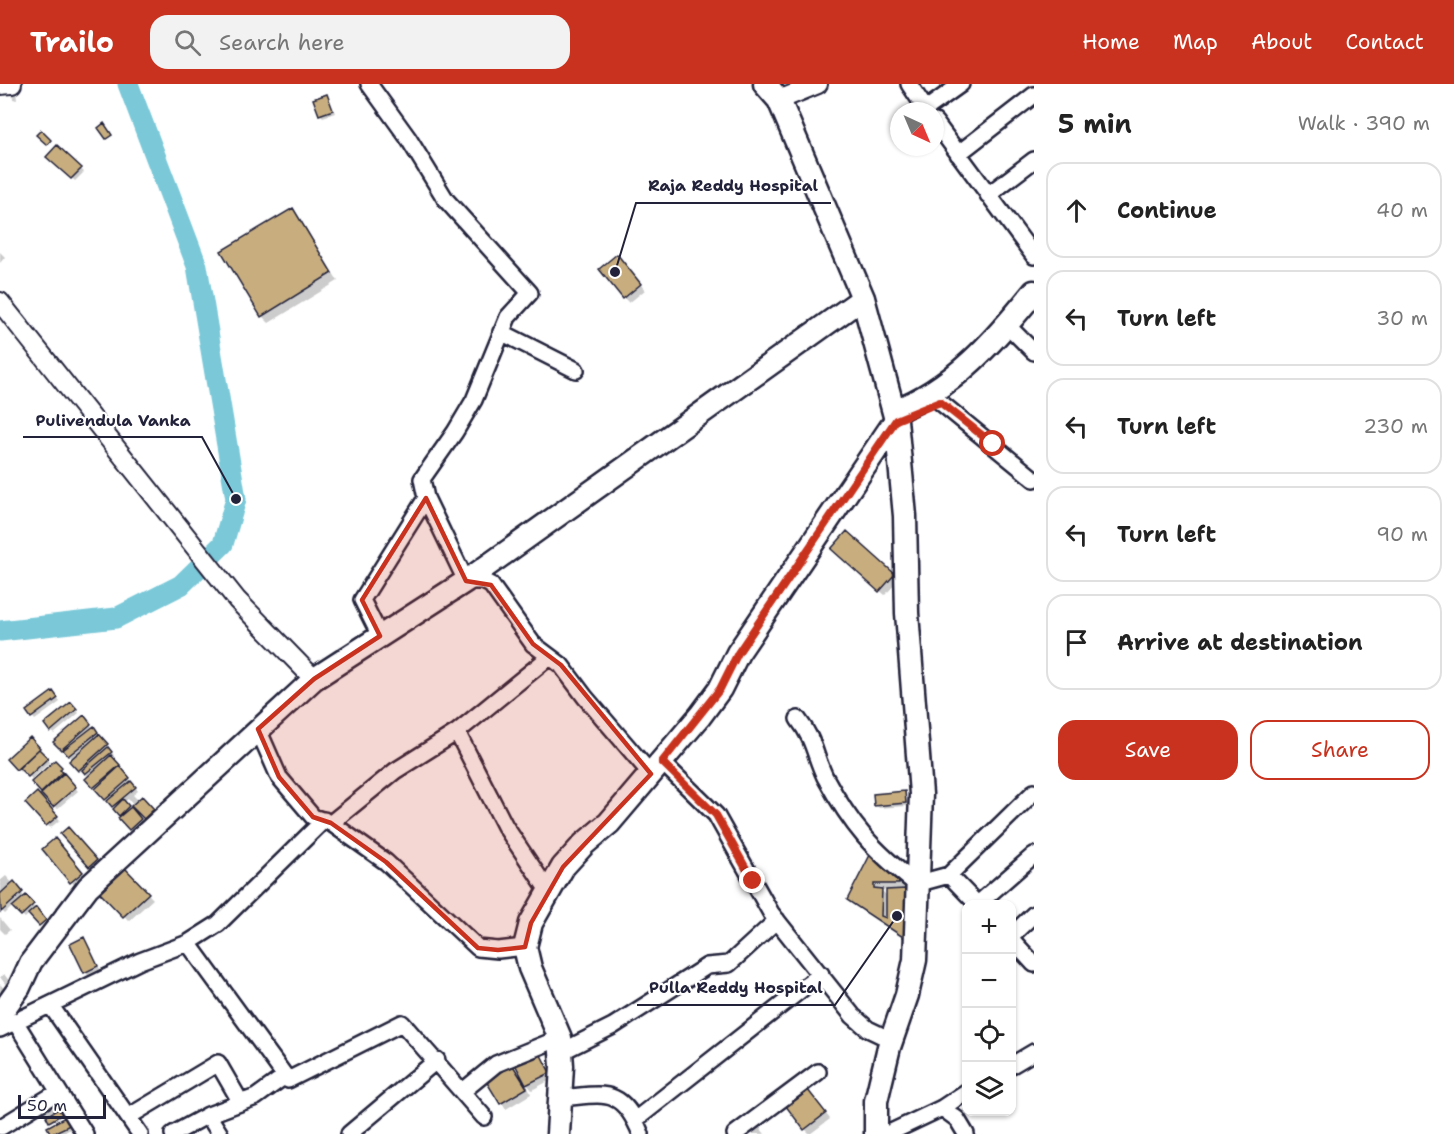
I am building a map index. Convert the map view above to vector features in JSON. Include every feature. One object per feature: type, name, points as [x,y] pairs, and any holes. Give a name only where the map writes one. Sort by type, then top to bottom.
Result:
[{"type":"main road","points":[[772,92],[863,298],[895,415],[905,516],[907,614],[921,794],[915,960],[907,995],[891,1040],[876,1101],[876,1134]]},
{"type":"main road","points":[[558,1134],[560,1045],[530,968],[525,947],[531,923],[563,867],[584,844],[609,823],[720,689],[738,653],[895,415],[956,376],[985,349],[1034,292]]},
{"type":"main road","points":[[8,1019],[31,962],[88,887],[314,679],[466,581],[863,298]]},
{"type":"main road","points":[[895,415],[940,402],[1014,332],[1034,309]]},
{"type":"street","points":[[0,85],[12,84]]},
{"type":"street","points":[[369,84],[408,138],[446,200],[530,293],[507,317],[474,400],[422,479],[426,498],[466,581],[483,581],[491,585],[533,644],[548,658],[561,665],[585,697],[656,768],[716,815],[777,920],[853,1016],[868,1029],[891,1040]]},
{"type":"street","points":[[772,92],[818,84]]},
{"type":"street","points":[[909,84],[921,102]]},
{"type":"street","points":[[937,102],[961,84]]},
{"type":"street","points":[[958,154],[1034,95]]},
{"type":"street","points":[[944,135],[1034,256]]},
{"type":"street","points":[[988,195],[1034,160]]},
{"type":"street","points":[[0,302],[237,600],[314,679]]},
{"type":"street","points":[[501,332],[576,370]]},
{"type":"street","points":[[1014,332],[1034,352]]},
{"type":"street","points":[[940,402],[1034,479]]},
{"type":"street","points":[[380,636],[362,600],[426,498]]},
{"type":"street","points":[[0,1029],[8,1019],[51,1006],[140,961],[188,943],[218,924],[327,821],[394,771],[457,732],[548,658]]},
{"type":"street","points":[[798,719],[811,736],[824,775],[856,830],[882,857],[916,884],[949,875],[1034,792]]},
{"type":"street","points":[[258,729],[279,777],[313,817],[327,821],[386,862],[478,948],[498,950],[525,947]]},
{"type":"street","points":[[457,732],[506,826],[549,892]]},
{"type":"street","points":[[983,900],[1034,855]]},
{"type":"street","points":[[949,875],[974,900]]},
{"type":"street","points":[[1016,930],[1034,914]]},
{"type":"street","points":[[464,1091],[496,1065],[613,1026],[707,966],[729,964],[777,920]]},
{"type":"street","points":[[188,943],[288,1080],[402,1023],[437,1060],[484,1117]]},
{"type":"street","points":[[1016,945],[1034,964]]},
{"type":"street","points":[[558,1098],[603,1095],[616,1098],[627,1105],[638,1127],[821,974]]},
{"type":"street","points":[[51,1006],[140,1134]]},
{"type":"street","points":[[8,1019],[85,1134]]},
{"type":"street","points":[[1016,1062],[1034,1052]]},
{"type":"street","points":[[349,1134],[437,1060]]},
{"type":"street","points":[[128,1117],[218,1063],[240,1101]]},
{"type":"street","points":[[735,1134],[818,1072]]},
{"type":"street","points":[[173,1134],[208,1115],[240,1101],[256,1097],[285,1076]]},
{"type":"street","points":[[1,1127],[58,1092]]},
{"type":"street","points":[[887,1134],[942,1108],[962,1095]]},
{"type":"street","points":[[942,1108],[957,1119],[966,1134]]},
{"type":"street","points":[[208,1115],[220,1134]]},
{"type":"highlighted area","points":[[426,498],[466,581],[491,585],[533,644],[561,665],[651,774],[563,867],[531,923],[525,947],[498,950],[478,948],[386,862],[331,823],[313,817],[279,777],[258,729],[314,679],[380,636],[362,600]]},
{"type":"building","points":[[327,94],[333,110],[319,115],[313,99]]},
{"type":"building","points":[[104,123],[112,135],[106,139],[98,128]]},
{"type":"building","points":[[41,130],[51,140],[47,145],[36,135]]},
{"type":"building","points":[[57,145],[82,168],[71,179],[46,157]]},
{"type":"building","points":[[293,208],[332,273],[261,317],[221,251]]},
{"type":"building","points":[[617,254],[641,284],[623,299],[599,269]]},
{"type":"building","points":[[847,531],[895,574],[879,592],[831,549]]},
{"type":"building","points":[[53,691],[58,698],[31,718],[26,711]]},
{"type":"building","points":[[71,702],[77,709],[50,732],[44,724]]},
{"type":"building","points":[[84,715],[91,724],[61,750],[53,742]]},
{"type":"building","points":[[94,726],[98,732],[68,756],[63,750]]},
{"type":"building","points":[[99,734],[108,744],[78,771],[69,761]]},
{"type":"building","points":[[30,737],[40,748],[16,770],[6,759]]},
{"type":"building","points":[[108,747],[112,752],[85,774],[82,770]]},
{"type":"building","points":[[39,749],[48,758],[28,777],[19,768]]},
{"type":"building","points":[[111,755],[120,765],[93,788],[85,779]]},
{"type":"building","points":[[55,760],[62,767],[60,770],[63,772],[41,793],[31,782]]},
{"type":"building","points":[[120,766],[130,778],[105,800],[95,789]]},
{"type":"building","points":[[64,773],[76,787],[53,807],[41,794]]},
{"type":"building","points":[[131,781],[136,787],[112,807],[107,801]]},
{"type":"building","points":[[905,791],[906,803],[874,806],[873,794]]},
{"type":"building","points":[[37,792],[58,816],[46,826],[25,803]]},
{"type":"building","points":[[142,796],[154,809],[144,819],[131,806]]},
{"type":"building","points":[[123,799],[129,806],[119,816],[113,809]]},
{"type":"building","points":[[131,807],[141,819],[129,830],[118,818]]},
{"type":"building","points":[[68,827],[97,860],[89,867],[60,834]]},
{"type":"building","points":[[55,838],[83,872],[70,883],[42,849]]},
{"type":"building","points":[[870,855],[886,865],[898,865],[899,884],[874,884],[874,888],[882,889],[881,916],[886,918],[886,890],[905,889],[906,939],[847,900]]},
{"type":"building","points":[[125,868],[149,893],[123,917],[100,893]]},
{"type":"building","points":[[14,881],[23,892],[1,912],[0,894]]},
{"type":"building","points":[[26,895],[34,904],[21,916],[12,907]]},
{"type":"building","points":[[36,907],[46,920],[39,926],[28,914]]},
{"type":"building","points":[[84,937],[98,966],[84,973],[70,944]]},
{"type":"building","points":[[539,1051],[550,1073],[526,1085],[515,1064]]},
{"type":"building","points":[[512,1064],[527,1088],[500,1104],[486,1081]]},
{"type":"building","points":[[804,1085],[826,1113],[804,1130],[782,1101]]},
{"type":"building","points":[[60,1108],[64,1113],[49,1122],[46,1116]]},
{"type":"building","points":[[65,1117],[70,1125],[51,1134],[47,1127]]},
{"type":"waterway","points":[[0,631],[116,618],[181,585],[223,544],[236,499],[197,266],[128,84]]},
{"type":"place","name":"Raja Reddy Hospital","points":[[615,272]]},
{"type":"place","name":"Pulivendula Vanka","points":[[236,499]]},
{"type":"place","name":"Pulla Reddy Hospital","points":[[897,916]]},
{"type":"route","points":[[753,881],[716,815],[662,762],[720,689],[738,653],[896,420],[940,402],[993,444]]}]
